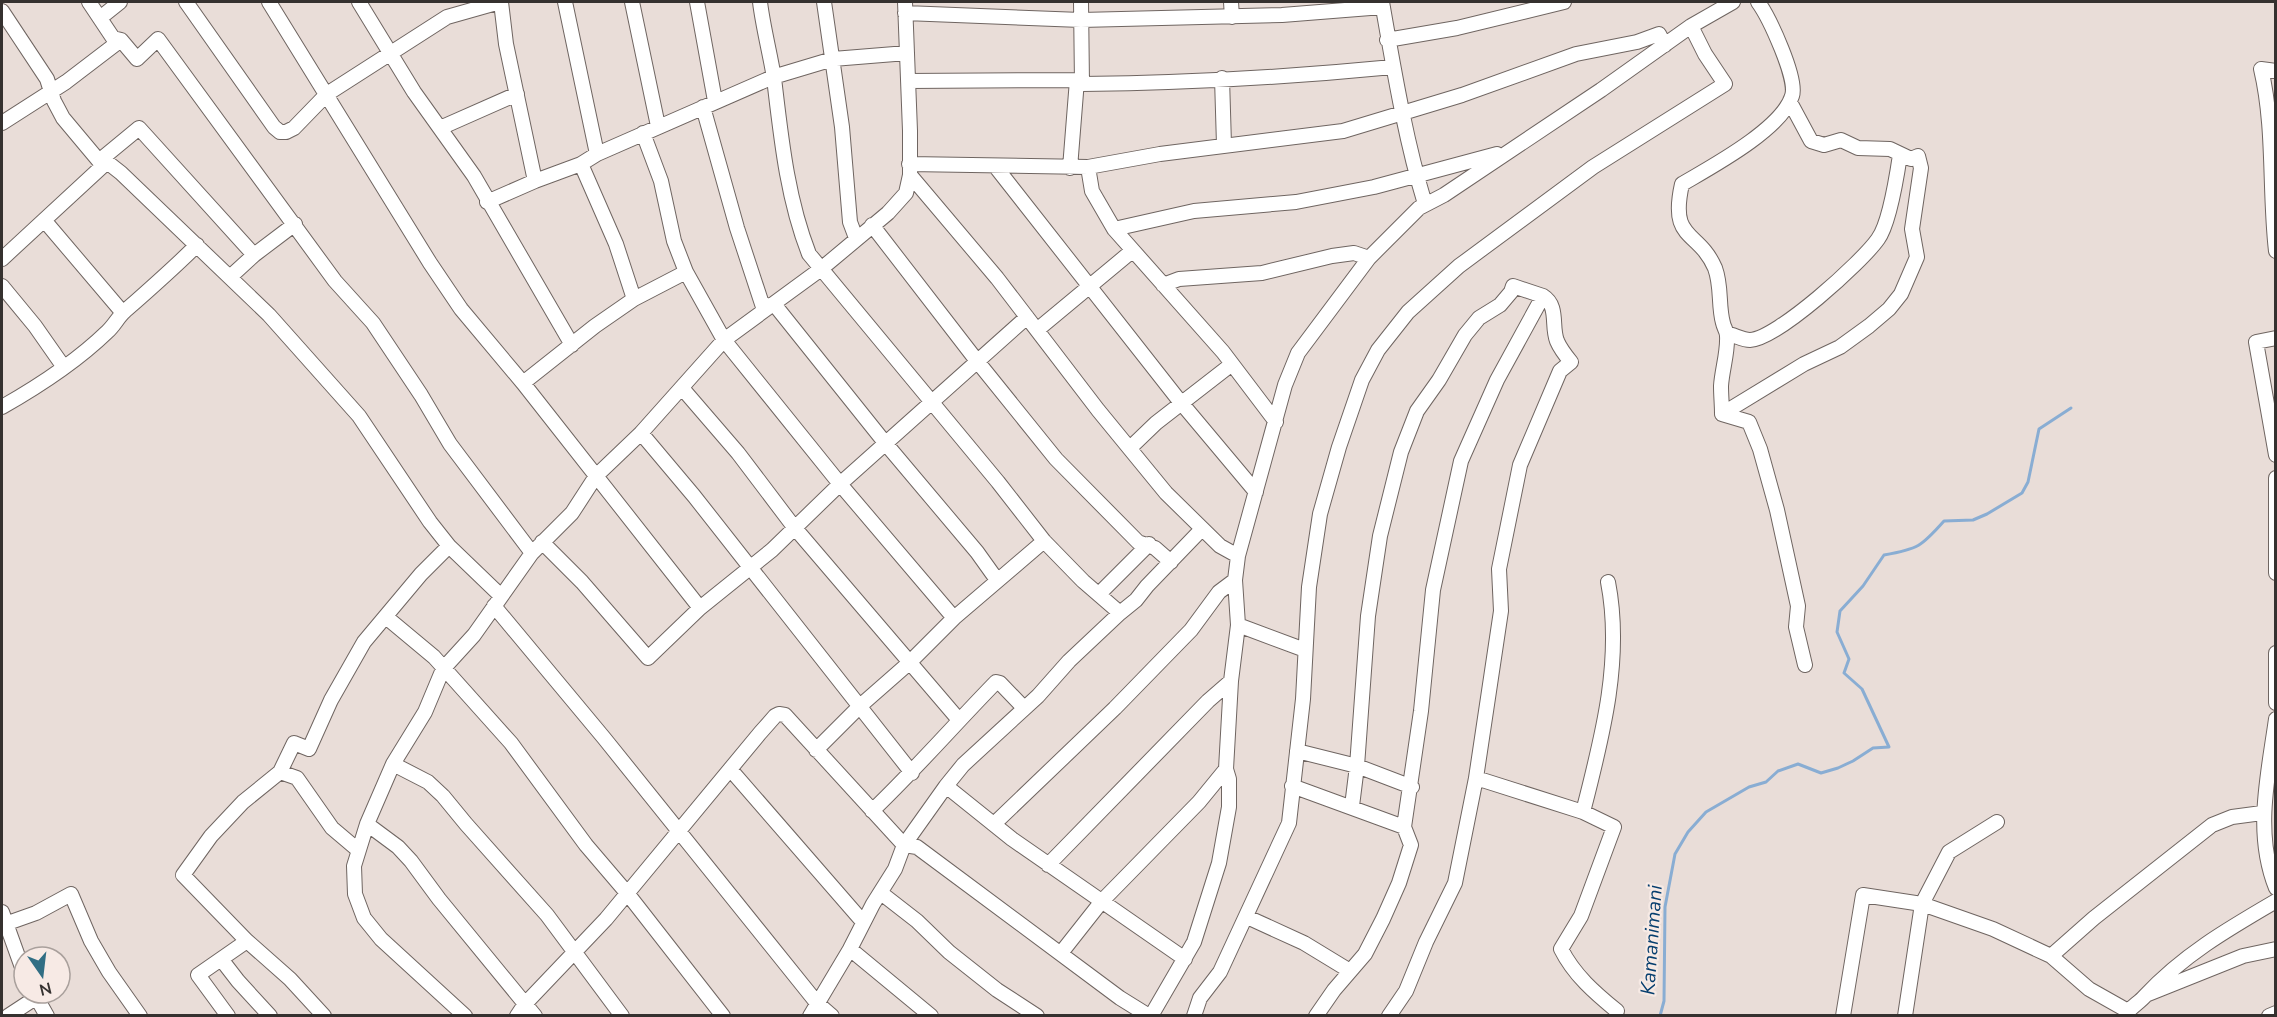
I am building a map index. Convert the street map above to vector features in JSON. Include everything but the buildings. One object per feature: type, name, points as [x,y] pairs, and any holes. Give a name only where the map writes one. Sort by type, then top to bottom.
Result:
[{"type":"street","points":[[89,2],[113,38],[121,40],[137,58],[158,39],[336,281],[373,323],[421,395],[450,444],[532,553]]},
{"type":"street","points":[[100,18],[120,2]]},
{"type":"street","points":[[186,2],[274,127],[280,132],[294,128],[327,94],[447,17],[500,2],[506,44],[535,181]]},
{"type":"street","points":[[269,2],[461,309],[523,383],[700,608]]},
{"type":"street","points":[[359,2],[414,92],[474,176],[572,345]]},
{"type":"street","points":[[565,2],[597,154]]},
{"type":"street","points":[[632,2],[658,126]]},
{"type":"street","points":[[697,2],[709,104],[757,294],[763,307],[774,304]]},
{"type":"street","points":[[760,2],[795,210],[810,254],[1044,541],[1083,581],[1120,613]]},
{"type":"street","points":[[824,2],[842,127],[850,222],[856,238]]},
{"type":"street","points":[[1070,168],[1080,82],[1081,2]]},
{"type":"street","points":[[1231,2],[1232,17]]},
{"type":"street","points":[[1387,40],[1457,28],[1564,2]]},
{"type":"street","points":[[517,1016],[525,1004],[606,919],[767,724],[779,714],[785,715],[904,845],[916,847],[1120,998],[1150,1016],[1194,942],[1219,863],[1229,807],[1229,779],[1226,769],[1231,681],[1238,625],[1235,580],[1238,556],[1285,385],[1298,353],[1369,258],[1425,204],[1444,195],[1691,26],[1733,2]]},
{"type":"street","points":[[1722,414],[1721,386],[1728,334],[1723,324],[1721,292],[1708,254],[1682,228],[1678,208],[1682,184],[1740,150],[1769,126],[1790,102],[1794,93],[1781,47],[1758,2]]},
{"type":"street","points":[[455,1012],[381,939],[364,918],[355,894],[354,866],[358,850],[393,764],[425,712],[442,669],[474,635],[532,553],[572,513],[596,476],[641,433],[724,340],[821,269],[888,213],[906,193],[909,170],[905,7],[1081,20],[1232,17],[1383,4],[1387,40],[1402,114],[1425,204]]},
{"type":"street","points":[[2,11],[47,79],[63,118],[103,162],[197,245],[269,315],[359,416],[430,522],[497,601],[678,832],[817,1003],[832,1016]]},
{"type":"street","points":[[1194,1016],[1200,998],[1220,972],[1289,823],[1302,699],[1309,587],[1320,514],[1339,447],[1362,380],[1378,350],[1408,312],[1459,266],[1593,167],[1725,84],[1705,54],[1691,26]]},
{"type":"street","points":[[909,170],[995,166],[1088,167],[1224,145],[1343,131],[1462,95],[1576,54],[1637,42],[1659,34],[1665,45]]},
{"type":"street","points":[[2,123],[66,82],[121,40]]},
{"type":"street","points":[[487,202],[580,165],[597,154],[658,126],[773,77],[833,59],[907,53]]},
{"type":"street","points":[[908,81],[1139,84],[1393,68]]},
{"type":"street","points":[[2276,71],[2261,69],[2268,105],[2272,218],[2276,251]]},
{"type":"street","points":[[1222,78],[1224,145]]},
{"type":"street","points":[[440,128],[517,94]]},
{"type":"street","points":[[1722,414],[1804,364],[1840,347],[1883,315],[1901,294],[1917,257],[1912,229],[1921,168],[1918,156],[1911,159],[1890,149],[1858,148],[1841,140],[1824,145],[1811,141],[1790,102]]},
{"type":"street","points":[[2,259],[140,128],[254,255]]},
{"type":"street","points":[[644,133],[661,181],[674,241],[686,272],[724,340],[840,484],[954,618]]},
{"type":"street","points":[[1114,229],[1194,211],[1296,202],[1374,187],[1511,150]]},
{"type":"street","points":[[1728,334],[1750,340],[1765,334],[1799,314],[1855,266],[1880,238],[1893,193],[1900,155]]},
{"type":"street","points":[[580,165],[616,244],[634,299]]},
{"type":"street","points":[[995,166],[1089,288],[1256,492]]},
{"type":"street","points":[[1088,167],[1092,191],[1114,229],[1232,363],[1276,422]]},
{"type":"street","points":[[909,170],[1167,493],[1201,530],[1220,546],[1238,556]]},
{"type":"street","points":[[44,220],[123,313]]},
{"type":"street","points":[[230,277],[254,255],[295,224]]},
{"type":"street","points":[[872,225],[1056,459],[1138,542],[1143,545],[1149,544],[1171,562]]},
{"type":"street","points":[[2,407],[53,376],[109,331],[123,313],[152,290],[197,245]]},
{"type":"street","points":[[1037,330],[1132,251]]},
{"type":"street","points":[[1164,285],[1179,279],[1262,273],[1354,253],[1369,258]]},
{"type":"street","points":[[523,383],[595,326],[634,299],[686,272]]},
{"type":"street","points":[[2,286],[35,326],[63,366]]},
{"type":"street","points":[[1352,806],[1368,616],[1380,536],[1401,452],[1417,411],[1439,380],[1465,335],[1479,318],[1500,305],[1513,286],[1543,296],[1547,298],[1554,313],[1557,343],[1571,362],[1560,371],[1520,465],[1499,568],[1501,611],[1476,778],[1455,883],[1426,942],[1406,991],[1389,1016]]},
{"type":"street","points":[[1316,1016],[1365,954],[1399,883],[1411,845],[1404,827],[1412,787],[1433,590],[1461,461],[1497,380],[1543,296]]},
{"type":"street","points":[[774,304],[886,444],[954,523],[997,580]]},
{"type":"street","points":[[542,542],[582,582],[648,658],[700,608],[772,550],[840,484],[1028,317]]},
{"type":"street","points":[[2276,338],[2256,342],[2276,455]]},
{"type":"street","points":[[1130,447],[1156,423],[1232,363]]},
{"type":"street","points":[[682,388],[738,453],[794,527],[959,720]]},
{"type":"street","points":[[1722,414],[1749,422],[1761,449],[1798,606],[1796,627],[1805,664]]},
{"type":"street","points":[[641,433],[694,496],[912,773]]},
{"type":"street","points":[[2276,478],[2276,573]]},
{"type":"street","points":[[810,1016],[895,869],[904,845],[946,786],[963,765],[1024,708],[1069,661],[1136,600],[1201,530]]},
{"type":"street","points":[[816,750],[954,618],[1044,541]]},
{"type":"street","points":[[1099,594],[1149,544]]},
{"type":"street","points":[[324,1016],[290,979],[247,941],[183,875],[211,836],[243,802],[280,772],[294,743],[309,749],[332,700],[364,642],[421,574],[449,546]]},
{"type":"street","points":[[994,824],[1115,708],[1191,630],[1219,592],[1235,580]]},
{"type":"street","points":[[1583,812],[1602,738],[1612,668],[1613,610],[1608,582]]},
{"type":"street","points":[[386,616],[434,657],[442,669],[471,696],[511,743],[586,845],[627,892],[723,1016]]},
{"type":"street","points":[[1238,625],[1305,650]]},
{"type":"street","points":[[2276,653],[2276,703]]},
{"type":"street","points":[[1048,865],[1208,701],[1231,681]]},
{"type":"street","points":[[872,811],[912,773],[996,682],[1000,683],[1024,708]]},
{"type":"street","points":[[2276,719],[2262,813],[2268,869],[2276,888]]},
{"type":"street","points":[[1297,751],[1357,766],[1412,787]]},
{"type":"street","points":[[393,764],[428,782],[443,796],[540,906],[622,1016]]},
{"type":"street","points":[[730,769],[863,922]]},
{"type":"street","points":[[1060,953],[1102,901],[1199,802],[1226,769]]},
{"type":"street","points":[[280,772],[297,778],[332,828],[358,850]]},
{"type":"street","points":[[1476,778],[1583,812],[1614,827],[1581,916],[1561,949],[1589,988],[1617,1011]]},
{"type":"street","points":[[946,786],[1048,865],[1185,959]]},
{"type":"street","points":[[1292,786],[1352,806],[1404,827]]},
{"type":"street","points":[[2051,956],[2102,911],[2211,825],[2232,817],[2262,813]]},
{"type":"street","points":[[1905,1016],[1922,904],[1949,852],[1997,822]]},
{"type":"street","points":[[367,824],[398,847],[411,861],[439,899],[535,1016]]},
{"type":"street","points":[[881,893],[997,990],[1037,1016]]},
{"type":"street","points":[[13,945],[3,918],[36,913],[71,894],[91,940],[109,972],[140,1016]]},
{"type":"street","points":[[1843,1016],[1863,895],[1922,904],[1993,929],[2051,956],[2089,989],[2127,1013],[2163,976],[2189,954],[2276,901]]},
{"type":"street","points":[[1247,917],[1304,943],[1350,971]]},
{"type":"street","points":[[228,1016],[198,975],[247,941]]},
{"type":"street","points":[[850,949],[931,1016]]},
{"type":"street","points":[[2146,995],[2243,956],[2276,949]]},
{"type":"street","points":[[221,959],[270,1016]]},
{"type":"street","points":[[8,1016],[23,1005]]},
{"type":"street","points":[[2269,1016],[2276,1013]]},
{"type":"waterway","name":"Kamanimani","points":[[1660,1016],[1664,1001],[1665,907],[1675,854],[1688,832],[1706,812],[1749,787],[1766,782],[1778,771],[1798,764],[1821,773],[1853,761],[1873,748],[1889,747],[1862,689],[1844,673],[1849,659],[1837,632],[1840,611],[1863,586],[1884,555],[1918,546],[1944,521],[1973,520],[2022,493],[2028,482],[2039,429],[2071,408]]}]
